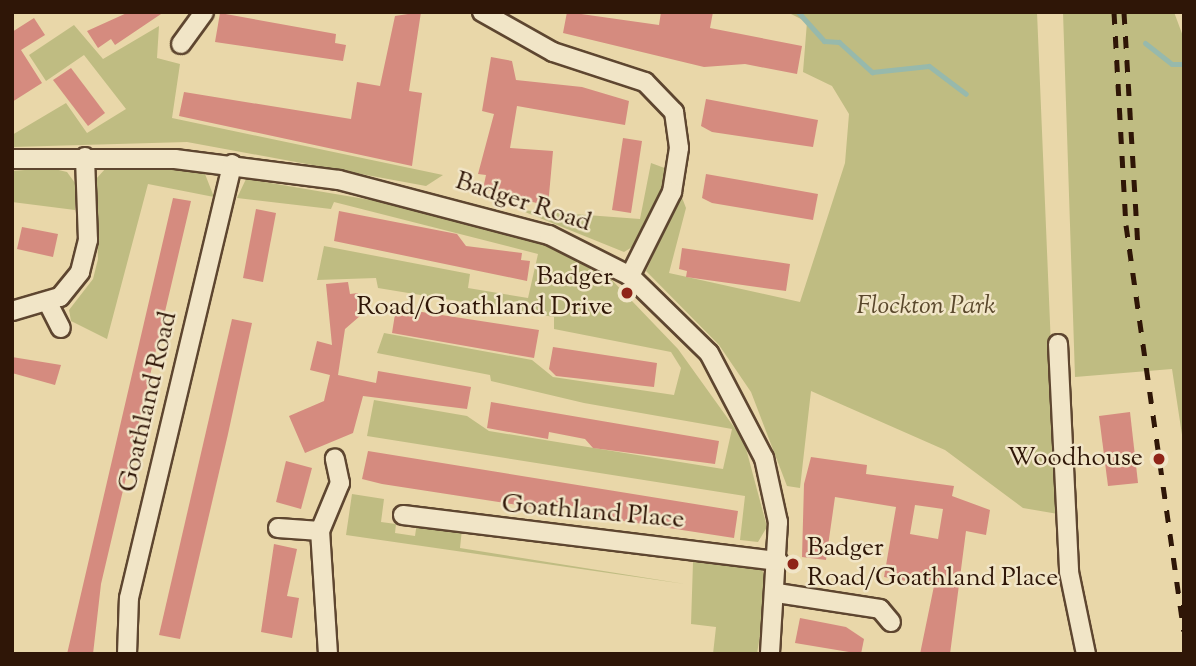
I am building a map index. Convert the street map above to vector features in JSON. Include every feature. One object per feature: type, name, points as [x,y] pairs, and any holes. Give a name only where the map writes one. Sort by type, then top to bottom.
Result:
[{"type":"street","points":[[181,44],[204,12]]},
{"type":"street","points":[[482,12],[553,52],[645,82],[674,111],[679,148],[672,192],[629,276]]},
{"type":"street","points":[[12,311],[48,303],[72,285],[86,258],[85,157]]},
{"type":"street","name":"Badger Road","points":[[12,159],[85,157],[232,164],[339,180],[503,220],[581,248],[629,276],[687,327],[726,379],[774,487],[778,561],[770,654]]},
{"type":"street","name":"Goathland Road","points":[[127,654],[129,598],[232,164]]},
{"type":"street","points":[[48,303],[61,328]]},
{"type":"street","points":[[1058,344],[1069,572],[1086,654]]},
{"type":"street","points":[[328,654],[320,530],[340,483],[335,459]]},
{"type":"street","name":"Goathland Place","points":[[403,515],[778,561]]},
{"type":"street","points":[[278,528],[320,530]]},
{"type":"street","points":[[777,593],[880,609],[891,622]]},
{"type":"green space","name":"Flockton Park","points":[[787,12],[1037,12],[1058,514],[1023,508],[945,450],[811,391],[800,488],[787,486],[751,392],[719,345],[646,271],[681,195],[686,208],[669,273],[800,302],[845,163],[849,114],[832,86],[803,72],[807,22]]},
{"type":"green space","points":[[1063,12],[1174,12],[1184,39],[1184,448],[1172,369],[1075,377]]},
{"type":"green space","points":[[74,25],[103,59],[159,26],[157,58],[180,64],[172,118],[443,175],[426,186],[187,142],[12,147],[12,135],[66,103],[87,133],[126,109],[84,55],[46,81],[29,55]]},
{"type":"green space","points":[[651,163],[670,170],[665,188],[637,244],[624,252],[520,210],[640,219]]},
{"type":"green space","points":[[153,167],[205,174],[214,197],[148,184],[107,339],[71,321],[69,310],[93,279],[98,259],[96,179],[106,168]]},
{"type":"green space","points":[[50,168],[67,172],[75,183],[75,210],[12,202],[12,171]]},
{"type":"green space","points":[[246,179],[424,209],[537,240],[608,276],[678,349],[744,441],[767,527],[758,542],[740,540],[745,496],[367,436],[374,400],[467,416],[489,431],[723,469],[732,429],[584,403],[491,381],[490,375],[377,353],[384,333],[532,360],[553,377],[674,395],[681,368],[671,352],[554,329],[554,317],[378,288],[376,278],[317,280],[324,246],[470,274],[468,288],[528,298],[538,254],[334,202],[331,209],[237,198]]},
{"type":"green space","points":[[352,494],[384,499],[381,522],[396,524],[395,533],[415,536],[417,522],[462,529],[460,548],[685,584],[346,535]]},
{"type":"green space","points":[[693,562],[762,570],[768,582],[757,654],[713,654],[716,627],[691,624]]},
{"type":"building","points":[[129,12],[164,12],[115,45],[111,39],[98,48],[87,31]]},
{"type":"building","points":[[421,12],[409,91],[422,93],[412,166],[179,116],[184,92],[351,119],[357,82],[380,86],[395,16]]},
{"type":"building","points":[[567,12],[659,25],[661,12],[713,12],[710,28],[802,46],[797,74],[745,64],[704,67],[563,33]]},
{"type":"building","points":[[220,13],[336,34],[335,43],[346,45],[343,61],[215,42]]},
{"type":"building","points":[[34,18],[45,35],[21,50],[42,83],[12,102],[12,32]]},
{"type":"building","points":[[491,57],[512,61],[516,80],[582,87],[629,101],[625,125],[517,106],[510,148],[553,151],[548,206],[483,189],[486,175],[478,174],[494,114],[482,111]]},
{"type":"building","points":[[71,68],[105,113],[88,126],[53,80]]},
{"type":"building","points":[[706,99],[818,120],[813,147],[712,132],[701,126]]},
{"type":"building","points":[[623,138],[642,141],[631,213],[612,210]]},
{"type":"building","points":[[706,174],[818,194],[813,220],[712,203],[702,198]]},
{"type":"building","points":[[173,198],[191,201],[101,584],[93,654],[67,654]]},
{"type":"building","points":[[256,209],[276,213],[263,282],[243,278]]},
{"type":"building","points":[[339,211],[457,234],[466,246],[522,253],[521,260],[530,261],[527,281],[334,241]]},
{"type":"building","points":[[22,227],[58,234],[53,257],[17,249]]},
{"type":"building","points":[[682,248],[790,264],[786,291],[686,277],[687,271],[679,269]]},
{"type":"building","points":[[348,282],[350,294],[358,293],[360,316],[345,329],[338,375],[376,383],[378,371],[471,387],[467,409],[363,396],[353,433],[305,453],[289,416],[324,401],[330,375],[310,370],[317,341],[332,345],[326,284]]},
{"type":"building","points":[[396,308],[539,330],[534,358],[392,333]]},
{"type":"building","points":[[232,319],[252,323],[228,434],[180,639],[159,635]]},
{"type":"building","points":[[553,347],[657,363],[654,387],[556,376],[549,369]]},
{"type":"building","points":[[12,357],[61,365],[55,385],[12,373]]},
{"type":"building","points":[[491,402],[719,441],[715,464],[593,448],[585,439],[549,432],[548,439],[487,428]]},
{"type":"building","points":[[1130,412],[1138,483],[1108,486],[1099,416]]},
{"type":"building","points":[[368,451],[738,511],[734,538],[581,514],[580,506],[531,507],[382,484],[362,479]]},
{"type":"building","points":[[811,457],[867,465],[866,474],[954,486],[952,496],[990,510],[986,535],[966,531],[950,654],[920,654],[934,586],[884,577],[896,507],[835,497],[826,560],[802,557],[804,484]],"holes":[[[915,505],[943,509],[938,539],[910,534]]]},
{"type":"building","points":[[286,461],[312,468],[301,509],[276,502]]},
{"type":"building","points":[[274,544],[297,549],[287,596],[299,598],[292,638],[261,632]]},
{"type":"building","points":[[800,618],[846,627],[864,639],[861,654],[795,643]]},
{"type":"waterway","points":[[798,12],[824,41],[839,42],[872,72],[929,66],[966,94]]},
{"type":"waterway","points":[[1145,43],[1172,64],[1184,64]]},
{"type":"railway","points":[[1114,12],[1126,225],[1184,631]]},
{"type":"railway","points":[[1124,12],[1138,247]]},
{"type":"place","name":"Badger Road/Goathland Drive","points":[[627,293]]},
{"type":"place","name":"Woodhouse","points":[[1159,459]]},
{"type":"place","name":"Badger Road/Goathland Place","points":[[793,564]]}]
